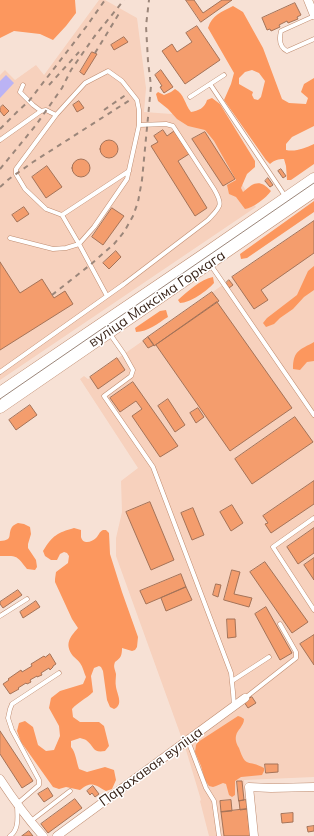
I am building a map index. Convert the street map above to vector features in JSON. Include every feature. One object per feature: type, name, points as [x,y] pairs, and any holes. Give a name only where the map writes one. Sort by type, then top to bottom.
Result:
[{"type":"main road","name":"вуліца Максіма Горкага","points":[[0,393],[206,259],[289,202],[314,179]]},
{"type":"main road","name":"вуліца Максіма Горкага","points":[[289,202],[314,191]]},
{"type":"main road","name":"вуліца Максіма Горкага","points":[[0,407],[108,332],[206,259]]},
{"type":"street","points":[[309,0],[314,15]]},
{"type":"street","name":"Парахавая вуліца","points":[[57,836],[245,698]]},
{"type":"street","points":[[0,779],[30,822],[43,836]]},
{"type":"street","points":[[254,836],[249,787],[314,787]]},
{"type":"lane","points":[[314,15],[281,31],[279,38],[280,45],[287,51],[314,40]]},
{"type":"lane","points":[[10,238],[53,249],[66,248],[79,244],[94,227],[127,179],[139,125],[139,110],[137,100],[122,81],[108,71],[86,83],[56,115],[16,169],[16,174],[25,189],[46,209],[62,215],[79,244],[107,296]]},
{"type":"lane","points":[[190,97],[224,75]]},
{"type":"lane","points":[[210,84],[289,202]]},
{"type":"lane","points":[[23,85],[20,92],[41,111]]},
{"type":"lane","points":[[0,140],[41,111],[46,110],[56,115]]},
{"type":"lane","points":[[0,372],[107,296],[208,220],[219,208],[220,199],[173,126],[166,124],[139,125]]},
{"type":"lane","points":[[62,215],[129,171]]},
{"type":"lane","points":[[206,259],[314,415]]},
{"type":"lane","points":[[108,332],[124,354],[133,370],[131,376],[104,396],[153,467],[231,673],[234,706]]},
{"type":"lane","points":[[314,518],[272,547],[314,610]]},
{"type":"lane","points":[[0,616],[27,599]]},
{"type":"lane","points":[[245,698],[296,658],[296,652],[280,624]]},
{"type":"lane","points":[[232,681],[269,657]]},
{"type":"lane","points":[[10,836],[14,833],[17,826],[17,804],[39,785],[39,780],[12,730],[8,718],[10,709],[12,704],[59,673]]},
{"type":"lane","points":[[187,741],[206,788],[214,801],[219,836]]},
{"type":"lane","points":[[30,822],[70,791]]},
{"type":"shaded area","points":[[0,0],[75,0],[76,13],[53,40],[40,34],[14,31],[0,38]]},
{"type":"shaded area","points":[[99,0],[105,0],[137,18],[146,88],[144,112],[200,116],[256,207],[0,380],[0,75],[5,70],[15,80],[36,65],[44,75]]},
{"type":"shaded area","points":[[233,6],[243,12],[263,48],[282,99],[289,103],[306,104],[308,98],[301,92],[304,84],[314,78],[314,126],[292,137],[286,144],[286,150],[297,150],[314,144],[314,164],[291,180],[287,180],[284,159],[277,160],[270,164],[224,100],[234,73],[208,28],[215,17]],"holes":[[[252,70],[259,73],[265,81],[261,97],[258,100],[254,99],[252,95],[253,92],[239,84],[239,78],[245,72]]]},
{"type":"shaded area","points":[[6,75],[14,83],[0,98],[0,81]]},
{"type":"shaded area","points":[[175,89],[183,97],[191,112],[201,109],[207,100],[212,98],[220,104],[255,161],[255,167],[247,174],[241,188],[243,192],[250,186],[260,183],[271,191],[266,197],[252,207],[245,209],[236,197],[229,194],[227,185],[236,180],[214,141],[205,130],[188,126],[177,119],[158,101],[156,94],[158,92],[164,95]]},
{"type":"shaded area","points":[[314,201],[314,212],[247,258],[241,259],[240,254]]},
{"type":"shaded area","points":[[314,221],[314,777],[244,780],[250,836],[209,836],[201,800],[186,750],[116,556],[116,538],[122,512],[121,481],[138,468],[80,379],[84,376],[88,379],[90,378]]},
{"type":"shaded area","points":[[314,266],[314,290],[274,324],[266,327],[263,323],[267,318],[297,295],[308,271]]},
{"type":"shaded area","points":[[213,277],[214,283],[207,290],[189,301],[180,303],[178,300],[190,290],[204,280]]},
{"type":"shaded area","points":[[166,310],[168,317],[149,329],[136,332],[135,328],[160,311]]},
{"type":"shaded area","points":[[314,342],[314,361],[307,362],[300,370],[293,369],[294,358],[298,351]]},
{"type":"shaded area","points":[[18,523],[30,527],[31,534],[28,548],[36,560],[37,567],[35,570],[27,569],[21,561],[14,556],[0,556],[0,541],[7,540],[9,538],[12,527]]},
{"type":"shaded area","points":[[74,528],[81,530],[82,540],[86,542],[90,542],[103,530],[106,530],[109,533],[110,554],[138,637],[137,647],[135,650],[132,651],[122,648],[121,656],[114,664],[119,705],[114,709],[110,707],[107,700],[103,671],[99,666],[94,668],[91,676],[93,692],[72,709],[73,717],[80,722],[99,722],[104,726],[109,746],[105,751],[98,751],[94,749],[86,740],[80,738],[71,741],[71,747],[75,754],[79,769],[87,772],[105,767],[114,770],[116,780],[112,789],[106,791],[93,784],[87,785],[80,790],[66,787],[59,789],[53,787],[21,742],[17,731],[19,723],[25,721],[33,727],[38,745],[46,751],[54,750],[60,736],[59,726],[49,708],[51,698],[60,691],[83,684],[86,677],[81,665],[70,652],[69,648],[69,641],[78,628],[72,619],[55,582],[56,572],[68,563],[69,556],[64,552],[60,554],[57,560],[51,560],[45,556],[43,551],[56,535]]},
{"type":"shaded area","points":[[238,716],[244,719],[236,738],[241,755],[246,761],[264,768],[264,771],[262,775],[241,777],[235,781],[235,795],[232,797],[229,795],[226,784],[223,783],[213,787],[209,786],[205,780],[195,752],[198,742]]},
{"type":"building","points":[[186,0],[194,0],[203,13],[222,0],[232,0],[201,22]]},
{"type":"building","points":[[295,3],[301,15],[297,17],[298,19],[288,23],[287,21],[279,25],[280,27],[271,31],[270,29],[267,30],[262,18]]},
{"type":"building","points":[[197,26],[220,60],[185,84],[162,51],[172,44],[177,52],[192,42],[186,33]]},
{"type":"building","points":[[124,37],[128,42],[114,50],[111,45]]},
{"type":"building","points":[[92,52],[97,54],[84,75],[80,72]]},
{"type":"building","points":[[161,70],[173,87],[164,93],[160,87],[162,86],[155,75]]},
{"type":"building","points":[[79,101],[84,108],[77,112],[73,105]]},
{"type":"building","points":[[3,105],[9,111],[4,116],[0,111],[0,108]]},
{"type":"building","points":[[163,130],[167,136],[174,131],[189,154],[178,161],[207,208],[195,216],[151,146],[158,142],[154,136]]},
{"type":"building","points":[[205,132],[235,179],[223,186],[192,139]]},
{"type":"building","points":[[109,140],[115,143],[118,149],[115,155],[109,158],[103,155],[100,149],[103,143]]},
{"type":"building","points":[[81,159],[87,162],[90,168],[87,174],[81,177],[75,174],[72,168],[75,162]]},
{"type":"building","points":[[47,166],[62,187],[46,198],[32,177]]},
{"type":"building","points":[[281,169],[286,176],[283,178],[278,171]]},
{"type":"building","points":[[268,178],[273,185],[270,187],[265,181]]},
{"type":"building","points":[[24,207],[29,214],[17,222],[12,215]]},
{"type":"building","points":[[112,208],[124,216],[103,245],[92,237]]},
{"type":"building","points":[[314,221],[314,253],[261,290],[268,300],[254,309],[232,277]]},
{"type":"building","points":[[116,251],[121,257],[109,269],[103,263]]},
{"type":"building","points":[[0,262],[20,293],[42,279],[54,298],[65,291],[73,304],[0,350]]},
{"type":"building","points":[[229,280],[233,285],[229,288],[226,283]]},
{"type":"building","points":[[212,292],[219,301],[154,346],[148,337]]},
{"type":"building","points":[[217,302],[292,408],[230,451],[156,345]]},
{"type":"building","points":[[148,337],[154,345],[148,348],[143,341]]},
{"type":"building","points":[[117,358],[125,370],[98,389],[90,377]]},
{"type":"building","points":[[133,382],[178,446],[160,457],[132,416],[142,409],[136,401],[120,412],[110,398]]},
{"type":"building","points":[[168,399],[185,425],[175,432],[158,406]]},
{"type":"building","points":[[30,405],[37,415],[16,430],[9,420]]},
{"type":"building","points":[[198,408],[204,417],[196,423],[190,413]]},
{"type":"building","points":[[295,417],[313,442],[252,484],[235,459]]},
{"type":"building","points":[[314,481],[314,504],[271,533],[265,524],[268,523],[263,516]]},
{"type":"building","points":[[150,502],[174,560],[151,570],[126,512]]},
{"type":"building","points":[[232,505],[243,523],[231,531],[220,512]]},
{"type":"building","points":[[193,508],[204,535],[192,540],[181,513]]},
{"type":"building","points":[[314,528],[314,553],[298,564],[287,547]]},
{"type":"building","points":[[314,558],[314,580],[304,565]]},
{"type":"building","points":[[265,562],[308,622],[292,633],[250,572]]},
{"type":"building","points":[[232,570],[240,572],[234,594],[252,598],[249,607],[224,600]]},
{"type":"building","points":[[181,574],[186,587],[146,604],[140,591]]},
{"type":"building","points":[[216,584],[221,585],[218,597],[213,595]]},
{"type":"building","points":[[186,587],[192,600],[166,611],[161,598]]},
{"type":"building","points":[[18,590],[22,595],[3,608],[0,602]]},
{"type":"building","points":[[36,601],[40,607],[23,618],[20,612]]},
{"type":"building","points":[[266,607],[292,653],[280,660],[255,614]]},
{"type":"building","points":[[227,619],[235,619],[236,637],[228,638]]},
{"type":"building","points":[[314,635],[314,665],[300,644]]},
{"type":"building","points":[[50,654],[56,664],[50,670],[49,668],[41,673],[42,675],[30,680],[31,682],[26,683],[10,694],[3,684],[9,680],[8,679],[21,670],[22,672],[32,666],[31,664],[44,656],[45,657]]},
{"type":"building","points":[[252,697],[256,703],[248,708],[244,702]]},
{"type":"building","points":[[0,731],[33,781],[22,788],[0,754]]},
{"type":"building","points":[[265,764],[278,764],[278,772],[266,773]]},
{"type":"building","points":[[237,781],[242,781],[244,800],[239,801]]},
{"type":"building","points":[[93,786],[99,794],[95,797],[92,793],[90,795],[87,791]]},
{"type":"building","points":[[48,788],[53,796],[44,802],[38,794]]},
{"type":"building","points":[[75,799],[82,808],[48,833],[41,824]]},
{"type":"building","points":[[231,800],[232,811],[221,812],[220,801]]},
{"type":"building","points":[[246,800],[247,809],[240,810],[239,801]]},
{"type":"building","points":[[247,809],[250,836],[224,836],[221,812]]},
{"type":"building","points":[[293,813],[293,822],[282,823],[281,814]]},
{"type":"building","points":[[314,826],[314,831],[308,832],[307,827]]},
{"type":"building","points":[[29,831],[33,836],[22,836]]},
{"type":"tram line","points":[[0,399],[314,183]]},
{"type":"railway","points":[[0,129],[29,101],[105,0]]},
{"type":"railway","points":[[0,169],[36,125],[62,88],[71,70],[94,37],[124,0]]},
{"type":"railway","points":[[52,295],[114,244],[124,232],[133,216],[138,202],[142,180],[151,86],[146,26],[149,0]]},
{"type":"railway","points":[[95,53],[120,12]]},
{"type":"railway","points":[[49,85],[79,52]]},
{"type":"railway","points":[[104,110],[127,94]]},
{"type":"railway","points":[[0,187],[33,162],[130,100]]}]
